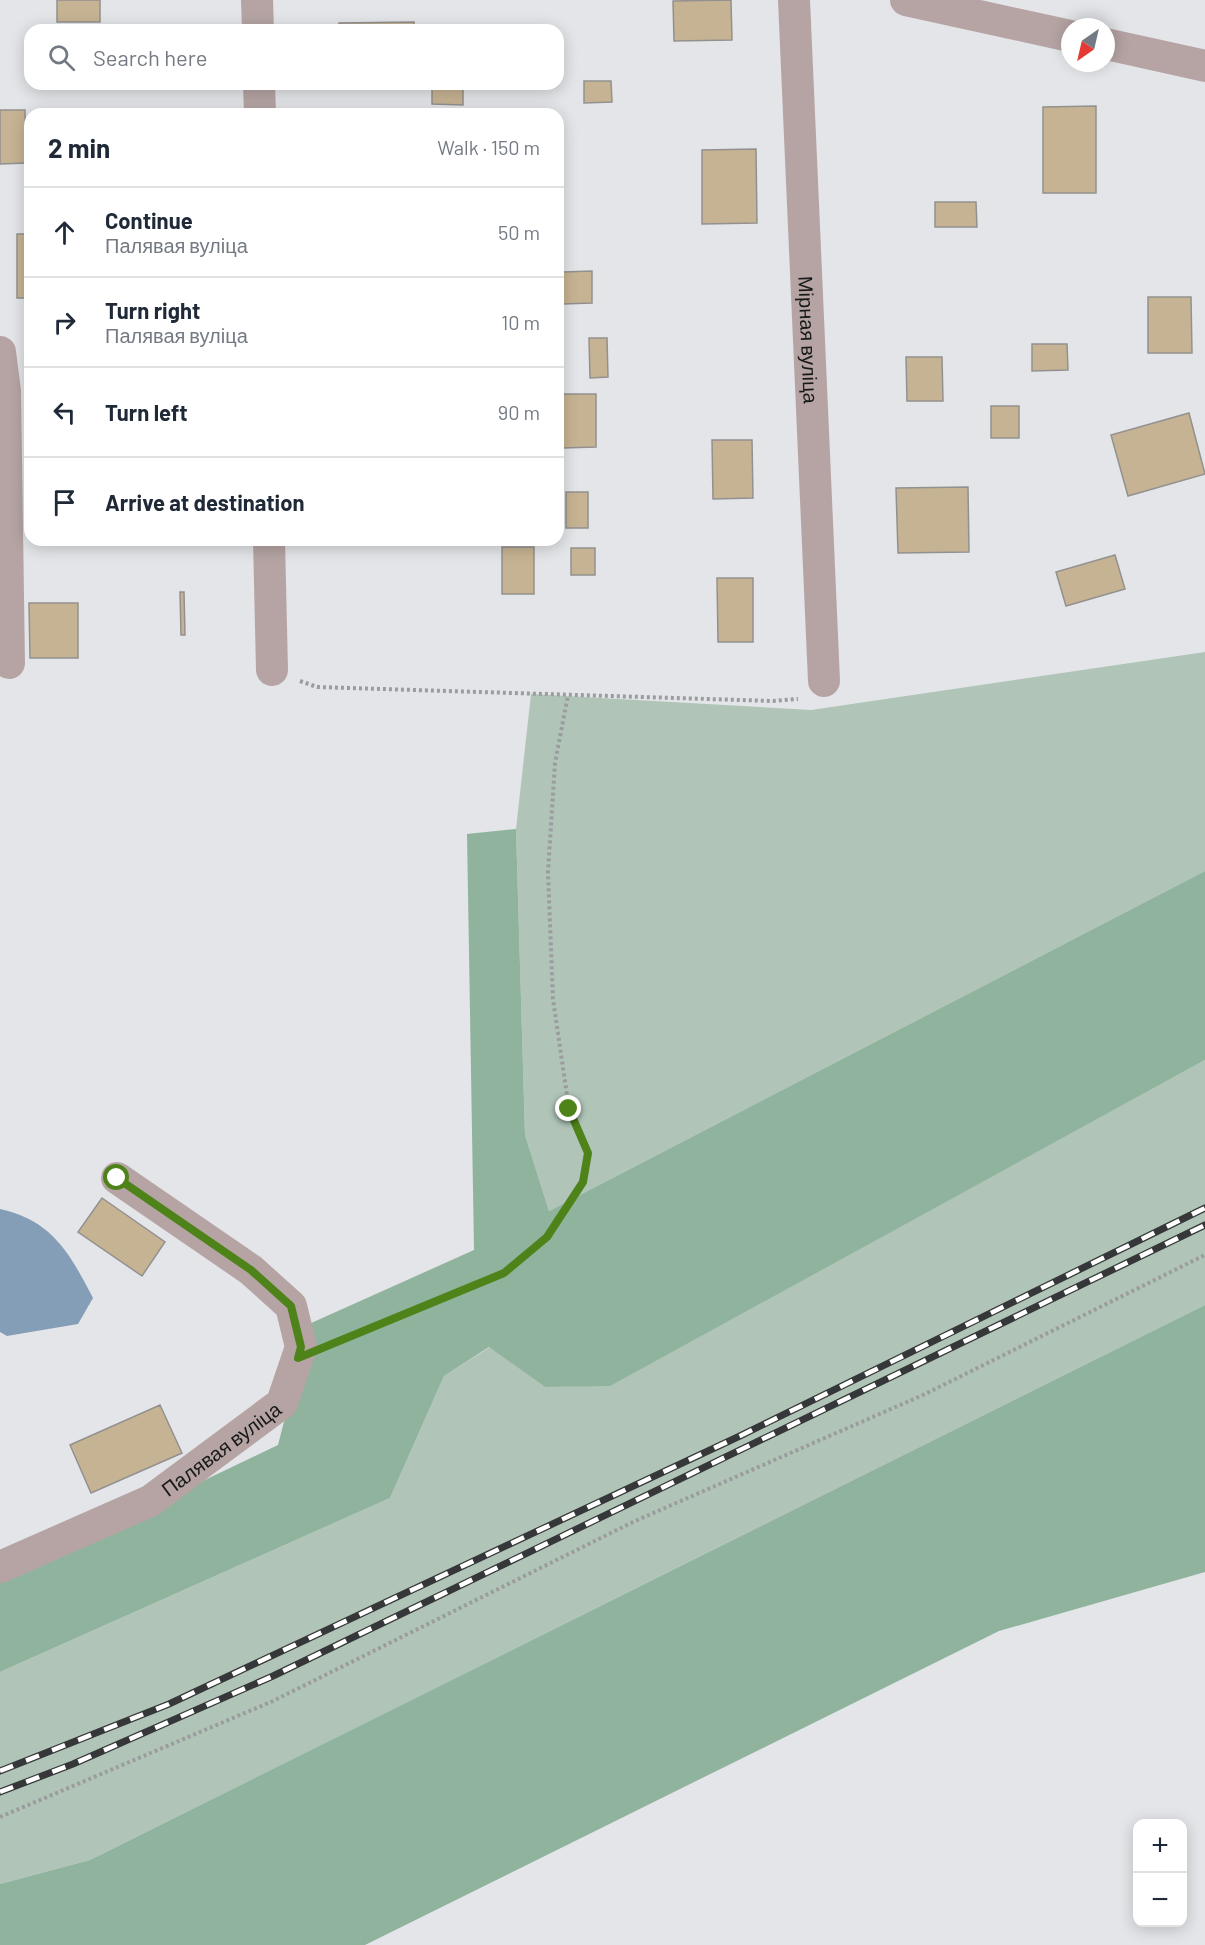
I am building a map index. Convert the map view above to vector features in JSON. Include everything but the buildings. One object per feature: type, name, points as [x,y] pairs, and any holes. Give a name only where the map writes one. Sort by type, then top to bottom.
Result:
[{"type":"street","points":[[257,0],[258,24]]},
{"type":"street","name":"Мірная вуліца","points":[[794,0],[824,681]]},
{"type":"street","points":[[906,0],[1061,34]]},
{"type":"street","points":[[1115,46],[1205,66]]},
{"type":"street","points":[[259,90],[260,108]]},
{"type":"street","points":[[0,352],[5,391],[9,663]]},
{"type":"street","points":[[269,546],[272,670]]},
{"type":"street","name":"Палявая вуліца","points":[[0,1566],[150,1501],[282,1403],[298,1358],[301,1347],[291,1306],[251,1270],[117,1178]]},
{"type":"path","points":[[272,670],[317,687],[773,701],[810,698],[824,681]]},
{"type":"path","points":[[298,1358],[504,1273],[547,1237],[583,1182],[588,1153],[569,1109],[553,999],[548,872],[555,763],[568,695]]},
{"type":"path","points":[[0,1816],[273,1701],[635,1521],[923,1395],[1205,1255]]},
{"type":"green space","points":[[1205,652],[1205,871],[549,1211],[525,1135],[516,829],[531,694],[811,710]]},
{"type":"green space","points":[[516,829],[525,1135],[549,1211],[1205,871],[1205,1060],[610,1386],[545,1387],[489,1347],[444,1376],[390,1498],[0,1672],[0,1578],[278,1445],[309,1324],[474,1250],[467,834]]},
{"type":"green space","points":[[1205,1060],[1205,1305],[90,1860],[0,1884],[0,1672],[390,1498],[444,1376],[490,1347],[545,1387],[610,1385]]},
{"type":"green space","points":[[1205,1305],[1205,1572],[999,1631],[365,1945],[0,1945],[0,1884],[90,1860]]},
{"type":"water","points":[[0,1209],[33,1221],[46,1230],[67,1253],[93,1298],[78,1324],[7,1336],[0,1332]]},
{"type":"railway","points":[[0,1771],[169,1704],[742,1435],[1205,1208]]},
{"type":"railway","points":[[0,1792],[73,1764],[273,1676],[1205,1225]]},
{"type":"route","points":[[117,1178],[251,1270],[291,1306],[301,1347],[298,1358],[504,1273],[547,1237],[583,1182],[588,1153],[569,1109]]}]
